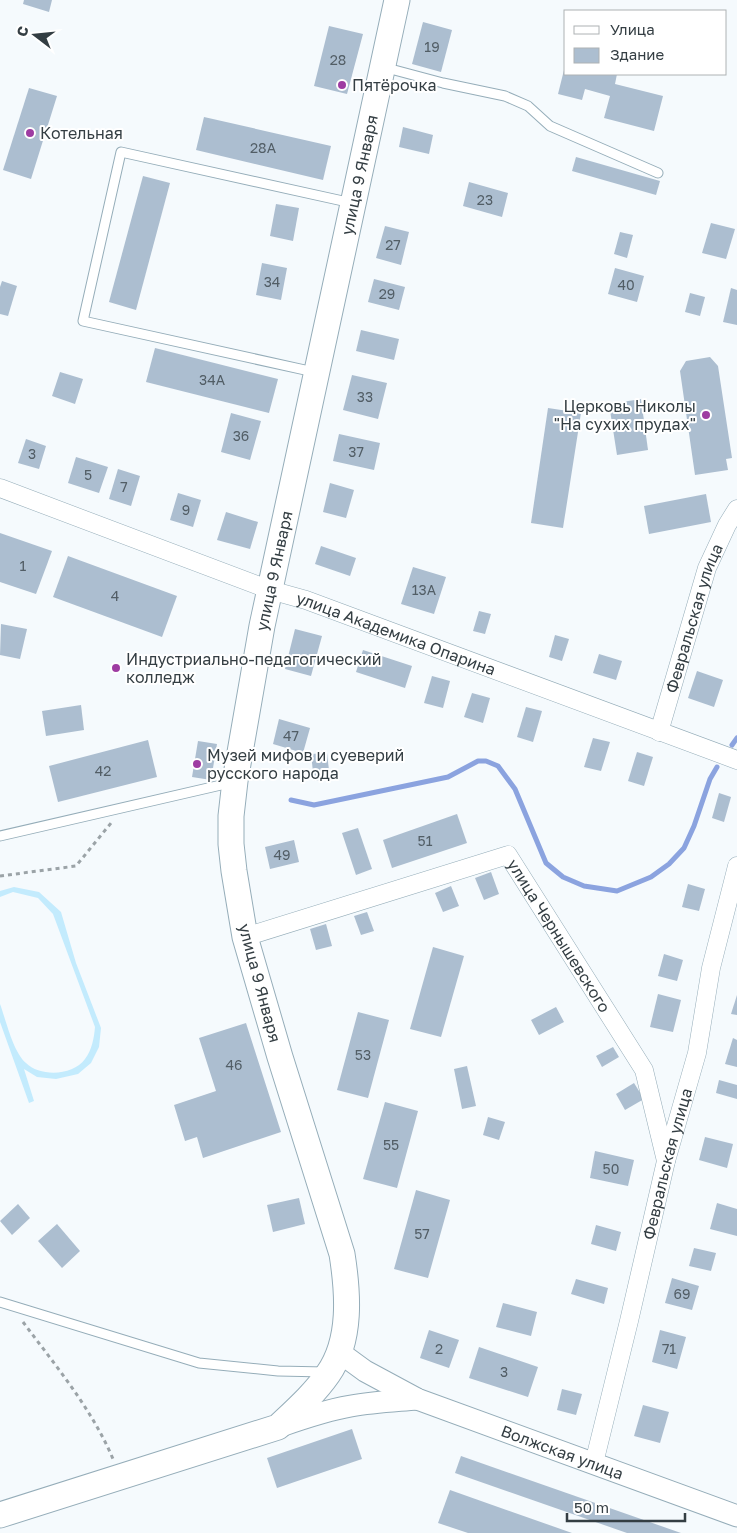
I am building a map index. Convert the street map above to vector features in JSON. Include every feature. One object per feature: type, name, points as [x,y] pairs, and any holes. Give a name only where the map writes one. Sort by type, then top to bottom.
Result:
[{"type":"main road","name":"улица 9 Января","points":[[334,1362],[346,1323],[347,1286],[342,1254],[280,1057],[245,937],[231,844],[231,816],[235,781],[270,590],[383,67],[395,2]]},
{"type":"main road","points":[[0,1515],[278,1427],[302,1404],[334,1362]]},
{"type":"street","name":"улица Академика Опарина","points":[[0,488],[270,590],[306,600],[737,760]]},
{"type":"street","name":"Февральская улица","points":[[659,732],[707,568],[727,525],[737,509]]},
{"type":"street","name":"улица Чернышевского","points":[[245,937],[508,854],[644,1070],[666,1160]]},
{"type":"street","name":"Февральская улица","points":[[594,1463],[666,1160],[697,1053],[711,968],[737,866]]},
{"type":"street","points":[[334,1362],[365,1371],[417,1400]]},
{"type":"street","name":"Волжская улица","points":[[417,1400],[737,1516]]},
{"type":"street","points":[[278,1427],[315,1414],[349,1406],[372,1402],[417,1400]]},
{"type":"lane","points":[[383,67],[443,83],[505,96],[528,106],[550,126],[658,173]]},
{"type":"lane","points":[[317,373],[83,322],[121,152],[353,204]]},
{"type":"lane","points":[[0,836],[235,781]]},
{"type":"lane","points":[[0,1302],[199,1363],[278,1371],[334,1362]]},
{"type":"path","points":[[0,876],[76,866],[124,807]]},
{"type":"path","points":[[11,1305],[71,1388],[100,1432],[120,1477]]},
{"type":"shaded area","points":[[14,887],[39,892],[61,912],[76,963],[101,1028],[99,1047],[91,1063],[78,1074],[56,1079],[37,1077],[24,1069],[34,1101],[29,1103],[0,1022],[0,1004],[10,1035],[21,1058],[32,1068],[39,1071],[56,1073],[73,1069],[80,1065],[89,1052],[95,1027],[53,914],[38,898],[13,892],[0,897],[0,891]]},
{"type":"building","points":[[24,0],[52,0],[49,12],[23,4]]},
{"type":"building","points":[[423,22],[452,30],[441,72],[412,64]]},
{"type":"building","points":[[329,26],[363,34],[347,94],[314,86]]},
{"type":"building","points":[[564,70],[564,75],[617,75],[615,84],[663,96],[654,131],[604,118],[610,96],[585,89],[582,100],[558,94]]},
{"type":"building","name":"Котельная","points":[[29,88],[57,96],[31,179],[3,170]]},
{"type":"building","points":[[204,117],[331,146],[323,180],[196,150]]},
{"type":"building","points":[[403,127],[433,135],[429,154],[399,147]]},
{"type":"building","points":[[576,157],[660,181],[656,195],[572,171]]},
{"type":"building","points":[[143,176],[170,183],[136,310],[109,302]]},
{"type":"building","points":[[469,182],[508,193],[502,217],[463,206]]},
{"type":"building","points":[[276,204],[299,208],[293,241],[270,236]]},
{"type":"building","points":[[711,223],[735,229],[726,259],[702,253]]},
{"type":"building","points":[[385,226],[409,232],[401,265],[376,258]]},
{"type":"building","points":[[620,232],[633,235],[627,258],[614,254]]},
{"type":"building","points":[[262,263],[287,268],[281,300],[256,295]]},
{"type":"building","points":[[615,268],[644,276],[637,302],[608,294]]},
{"type":"building","points":[[374,279],[405,287],[399,310],[368,302]]},
{"type":"building","points":[[2,281],[17,286],[8,316],[0,314],[0,287]]},
{"type":"building","points":[[731,288],[737,290],[737,325],[723,322]]},
{"type":"building","points":[[690,293],[705,297],[700,316],[685,312]]},
{"type":"building","points":[[361,330],[399,339],[394,360],[356,351]]},
{"type":"building","points":[[155,348],[278,379],[269,413],[146,382]]},
{"type":"building","name":"Церковь Николы \"На сухих прудах\"","points":[[710,357],[718,366],[732,458],[726,459],[728,470],[695,475],[680,371],[686,361]]},
{"type":"building","points":[[60,372],[83,379],[75,404],[52,396]]},
{"type":"building","points":[[352,375],[387,383],[378,419],[343,410]]},
{"type":"building","points":[[641,399],[648,450],[617,455],[609,404]]},
{"type":"building","points":[[548,408],[581,413],[563,528],[531,523]]},
{"type":"building","points":[[231,413],[261,421],[250,460],[221,452]]},
{"type":"building","points":[[339,434],[380,443],[374,470],[333,461]]},
{"type":"building","points":[[26,439],[46,446],[39,469],[18,463]]},
{"type":"building","points":[[76,457],[108,467],[99,493],[68,483]]},
{"type":"building","points":[[118,469],[140,476],[131,506],[109,499]]},
{"type":"building","points":[[330,483],[354,490],[346,518],[323,512]]},
{"type":"building","points":[[178,493],[201,500],[193,527],[170,520]]},
{"type":"building","points":[[706,494],[711,522],[649,534],[644,506]]},
{"type":"building","points":[[226,512],[258,522],[250,549],[217,540]]},
{"type":"building","points":[[0,533],[52,551],[36,594],[0,582]]},
{"type":"building","points":[[321,546],[356,558],[350,576],[315,564]]},
{"type":"building","points":[[68,556],[177,596],[162,637],[53,597]]},
{"type":"building","points":[[413,567],[446,577],[434,614],[401,604]]},
{"type":"building","points":[[479,611],[491,614],[485,634],[473,631]]},
{"type":"building","points":[[1,624],[27,629],[20,659],[0,655]]},
{"type":"building","points":[[295,629],[322,636],[311,676],[285,669]]},
{"type":"building","points":[[555,635],[569,639],[562,661],[549,657]]},
{"type":"building","points":[[363,650],[412,666],[405,688],[356,672]]},
{"type":"building","points":[[599,654],[622,661],[616,680],[593,673]]},
{"type":"building","points":[[697,671],[723,680],[714,707],[688,698]]},
{"type":"building","points":[[432,676],[450,681],[443,708],[424,703]]},
{"type":"building","points":[[472,693],[490,698],[483,723],[464,717]]},
{"type":"building","points":[[81,705],[84,730],[46,736],[42,711]]},
{"type":"building","points":[[526,707],[542,711],[533,742],[517,737]]},
{"type":"building","points":[[279,719],[310,728],[303,753],[273,744]]},
{"type":"building","points":[[593,738],[610,742],[601,771],[584,767]]},
{"type":"building","points":[[148,740],[157,777],[58,802],[49,766]]},
{"type":"building","points":[[198,741],[217,744],[211,780],[192,777]]},
{"type":"building","points":[[637,752],[653,757],[644,786],[628,781]]},
{"type":"building","points":[[327,753],[330,779],[314,781],[311,754]]},
{"type":"building","points":[[719,793],[731,797],[724,822],[712,818]]},
{"type":"building","points":[[457,814],[467,843],[392,868],[383,840]]},
{"type":"building","points":[[358,828],[372,869],[356,875],[342,833]]},
{"type":"building","points":[[294,840],[299,862],[270,869],[265,847]]},
{"type":"building","points":[[491,872],[499,894],[484,900],[475,878]]},
{"type":"building","points":[[688,884],[705,889],[699,911],[682,907]]},
{"type":"building","points":[[451,886],[459,906],[443,912],[435,893]]},
{"type":"building","points":[[367,912],[374,931],[361,935],[354,916]]},
{"type":"building","points":[[326,924],[332,946],[316,950],[310,929]]},
{"type":"building","points":[[433,947],[464,956],[441,1037],[410,1029]]},
{"type":"building","points":[[664,954],[683,960],[677,981],[658,976]]},
{"type":"building","points":[[658,994],[681,1000],[673,1032],[650,1027]]},
{"type":"building","points":[[737,995],[737,1015],[731,1014]]},
{"type":"building","points":[[556,1007],[564,1022],[539,1035],[531,1020]]},
{"type":"building","points":[[358,1012],[389,1020],[368,1098],[337,1090]]},
{"type":"building","points":[[246,1023],[281,1132],[203,1158],[197,1137],[185,1141],[174,1105],[216,1091],[199,1038]]},
{"type":"building","points":[[733,1038],[737,1040],[737,1067],[725,1064]]},
{"type":"building","points":[[613,1047],[619,1057],[602,1067],[596,1056]]},
{"type":"building","points":[[467,1066],[476,1106],[462,1109],[454,1069]]},
{"type":"building","points":[[719,1080],[737,1085],[737,1099],[716,1093]]},
{"type":"building","points":[[634,1083],[644,1099],[625,1110],[616,1094]]},
{"type":"building","points":[[385,1102],[418,1111],[397,1188],[363,1179]]},
{"type":"building","points":[[488,1117],[505,1122],[499,1140],[483,1135]]},
{"type":"building","points":[[705,1137],[733,1144],[727,1168],[699,1160]]},
{"type":"building","points":[[595,1151],[634,1160],[628,1186],[590,1178]]},
{"type":"building","points":[[416,1190],[450,1200],[428,1278],[394,1269]]},
{"type":"building","points":[[299,1198],[305,1224],[273,1232],[267,1205]]},
{"type":"building","points":[[717,1203],[737,1209],[737,1236],[710,1229]]},
{"type":"building","points":[[18,1204],[30,1218],[12,1235],[0,1221]]},
{"type":"building","points":[[57,1224],[80,1251],[62,1268],[38,1241]]},
{"type":"building","points":[[596,1225],[621,1232],[616,1251],[591,1244]]},
{"type":"building","points":[[694,1248],[716,1253],[711,1271],[689,1266]]},
{"type":"building","points":[[672,1278],[699,1286],[692,1310],[665,1303]]},
{"type":"building","points":[[576,1279],[608,1288],[604,1304],[571,1294]]},
{"type":"building","points":[[503,1303],[537,1312],[531,1336],[496,1327]]},
{"type":"building","points":[[429,1330],[459,1340],[449,1368],[420,1358]]},
{"type":"building","points":[[660,1330],[686,1337],[677,1369],[652,1362]]},
{"type":"building","points":[[479,1347],[538,1367],[528,1397],[469,1378]]},
{"type":"building","points":[[562,1389],[582,1394],[576,1415],[557,1410]]},
{"type":"building","points":[[643,1405],[669,1412],[660,1443],[634,1436]]},
{"type":"building","points":[[352,1429],[362,1459],[277,1488],[267,1458]]},
{"type":"building","points":[[461,1456],[681,1533],[627,1533],[455,1473]]},
{"type":"building","points":[[450,1490],[572,1533],[468,1533],[438,1523]]},
{"type":"waterway","points":[[732,745],[737,738]]},
{"type":"waterway","points":[[291,800],[314,805],[448,777],[478,761],[486,761],[498,766],[515,789],[546,863],[563,877],[584,886],[617,891],[651,877],[669,864],[684,848],[694,826],[710,779],[717,767]]},
{"type":"place","name":"Пятёрочка","points":[[342,85]]},
{"type":"place","name":"Котельная","points":[[30,133]]},
{"type":"place","name":"Церковь Николы \"На сухих прудах\"","points":[[706,415]]},
{"type":"place","name":"Индустриально-педагогический колледж","points":[[116,668]]},
{"type":"place","name":"Музей мифов и суеверий русского народа","points":[[197,764]]}]
